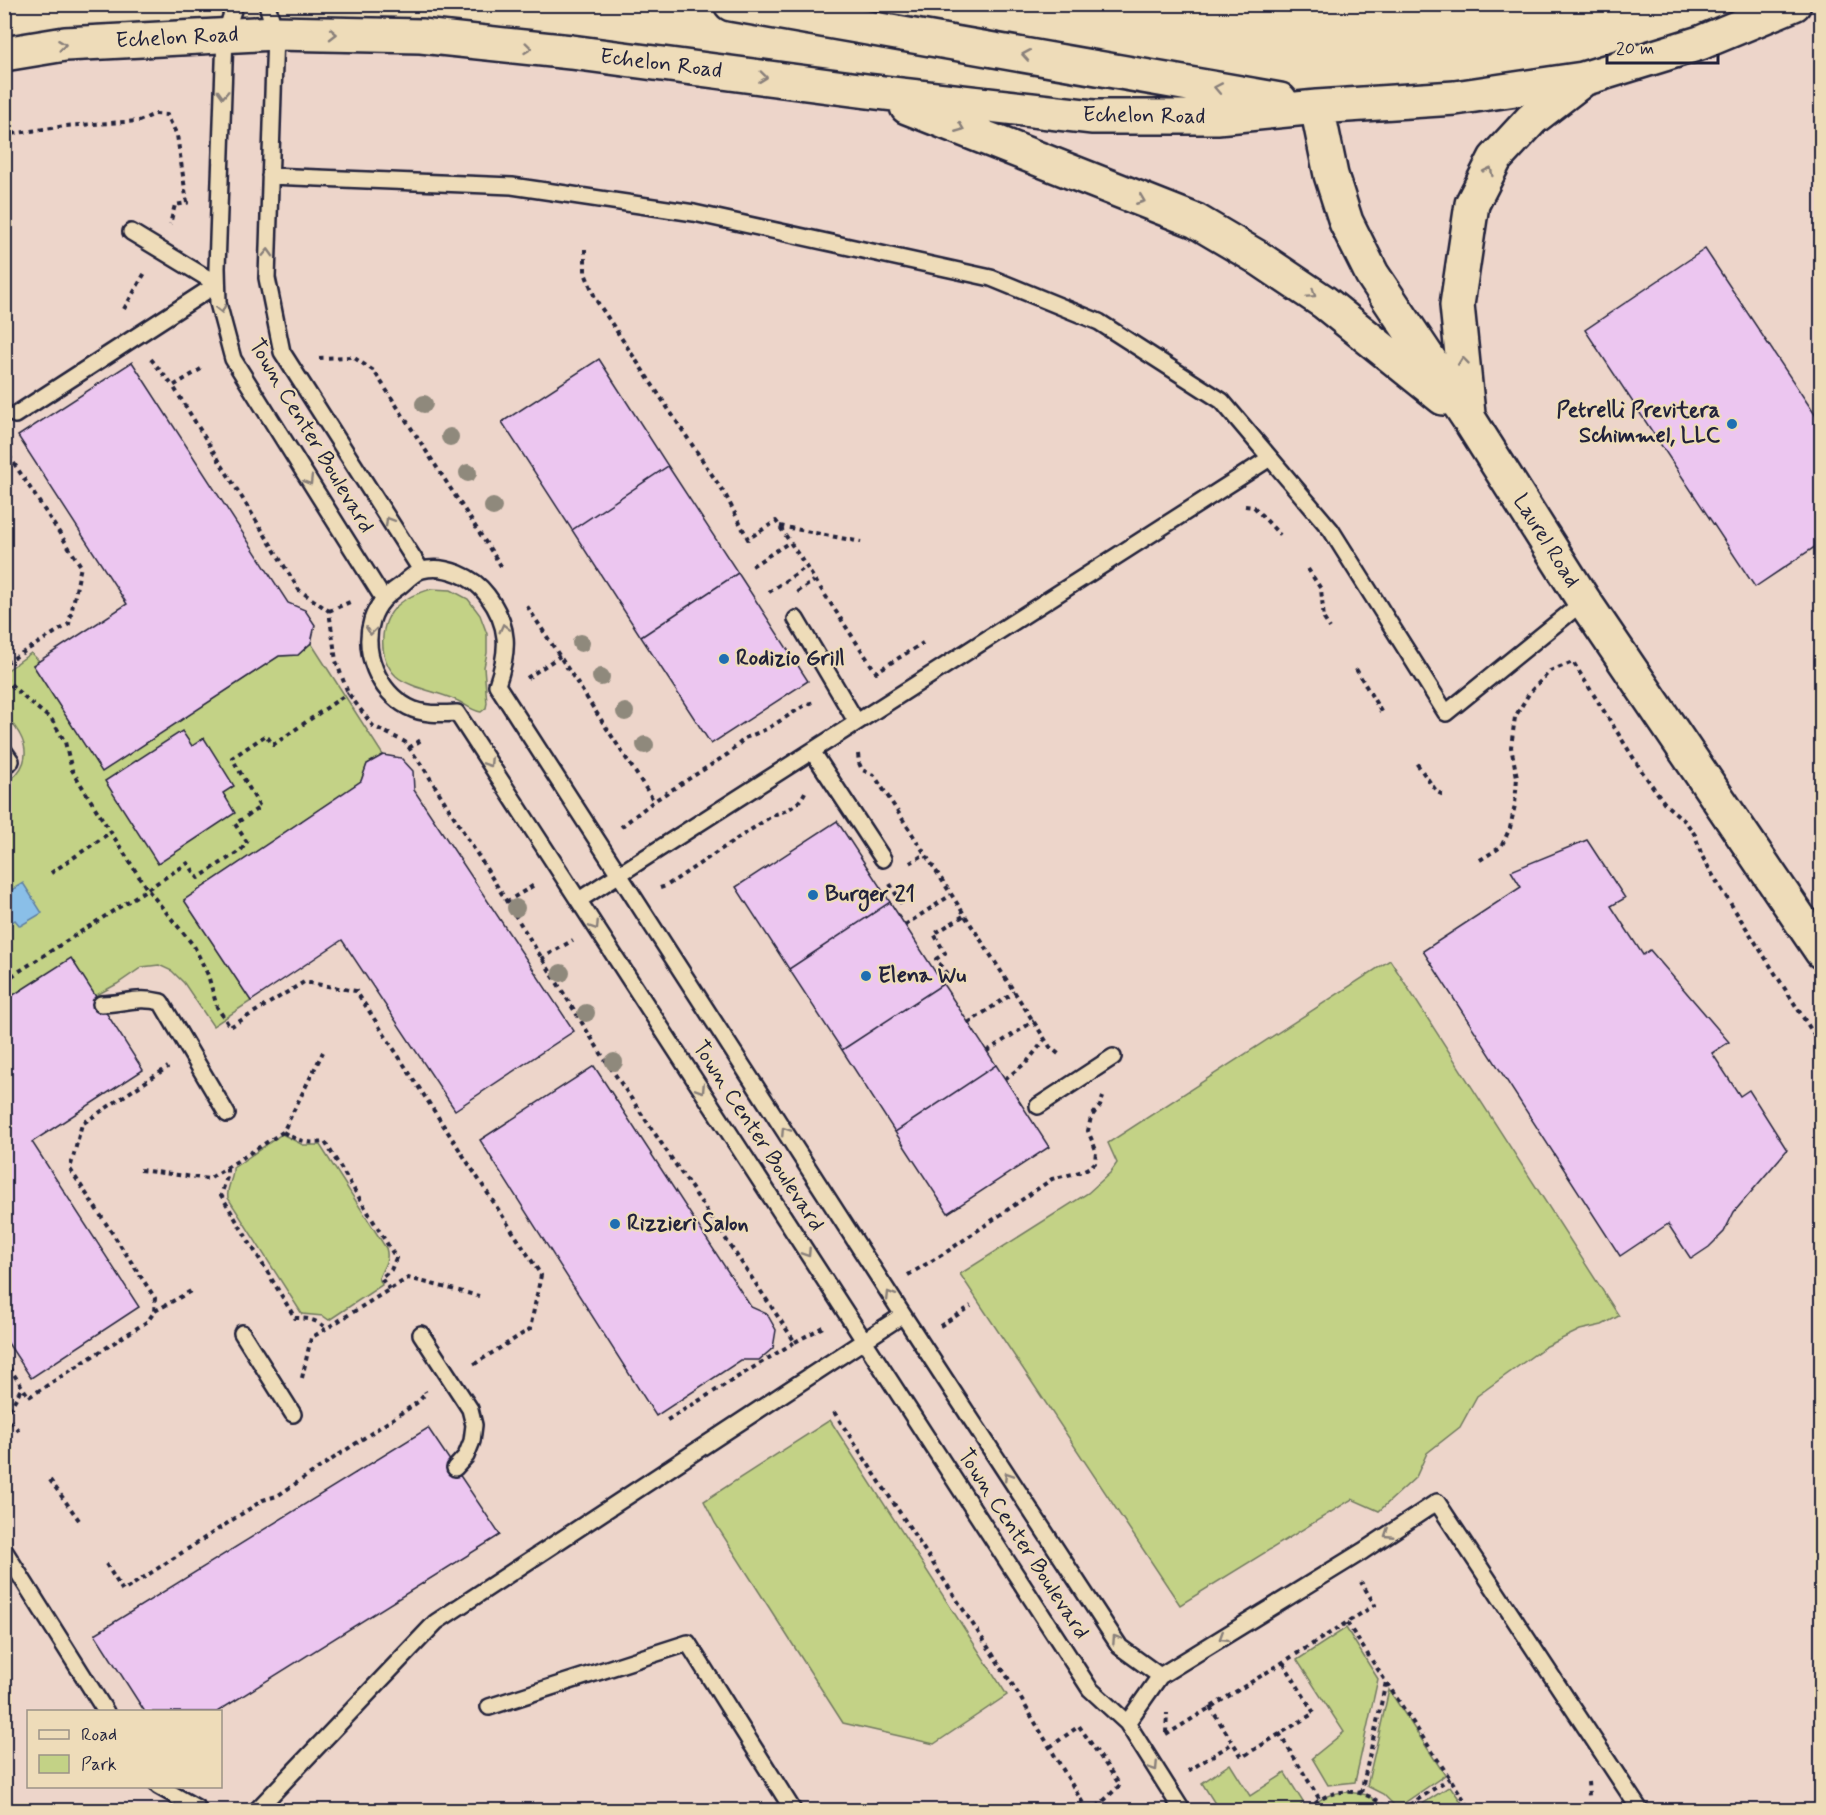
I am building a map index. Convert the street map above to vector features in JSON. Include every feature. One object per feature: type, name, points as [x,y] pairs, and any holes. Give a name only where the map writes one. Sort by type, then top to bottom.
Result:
[{"type":"street","name":"Echelon Road","points":[[731,4],[1317,107]]},
{"type":"street","name":"Echelon Road","points":[[4,54],[65,44],[225,35],[271,19],[571,52],[867,91],[1093,117],[1216,117],[1317,107],[1455,98],[1583,80],[1700,43],[1794,4]]},
{"type":"street","points":[[1469,419],[1457,305],[1472,204],[1495,159],[1532,119],[1583,80]]},
{"type":"street","points":[[867,91],[1196,221],[1257,257],[1324,302],[1469,419]]},
{"type":"street","name":"Laurel Road","points":[[1317,107],[1331,175],[1352,233],[1372,274],[1469,419],[1584,601],[1821,952]]},
{"type":"lane","name":"Town Center Boulevard","points":[[235,4],[225,35],[218,303],[233,359],[383,598],[372,621],[369,645],[374,670],[388,691],[408,707],[432,714],[457,713],[1090,1689],[1127,1723],[1182,1810]]},
{"type":"lane","name":"Town Center Boulevard","points":[[271,19],[267,278],[282,352],[421,570],[444,568],[466,577],[485,592],[500,613],[506,637],[505,662],[497,685],[1120,1647],[1160,1676]]},
{"type":"lane","points":[[270,176],[512,186],[694,213],[991,278],[1099,322],[1222,401],[1331,530],[1446,713],[1584,601]]},
{"type":"lane","points":[[15,415],[217,284],[131,232]]},
{"type":"lane","points":[[579,900],[1270,458]]},
{"type":"lane","points":[[383,598],[421,570]]},
{"type":"lane","points":[[796,619],[856,721]]},
{"type":"lane","points":[[4,751],[11,761],[4,765]]},
{"type":"lane","points":[[812,751],[883,859]]},
{"type":"lane","points":[[100,1004],[117,1004],[131,999],[161,1002],[227,1114]]},
{"type":"lane","points":[[1038,1106],[1113,1057]]},
{"type":"lane","points":[[257,1810],[436,1622],[903,1315]]},
{"type":"lane","points":[[242,1333],[293,1414]]},
{"type":"lane","points":[[421,1334],[470,1409],[474,1425],[472,1442],[466,1456],[455,1468]]},
{"type":"lane","points":[[1127,1723],[1160,1676],[1437,1502],[1640,1810]]},
{"type":"lane","points":[[4,1550],[105,1710]]},
{"type":"lane","points":[[489,1707],[687,1643],[793,1810]]},
{"type":"lane","points":[[162,1788],[199,1810]]},
{"type":"path","points":[[4,135],[65,126],[139,121],[155,114],[167,115],[177,135],[187,203],[175,205],[170,224]]},
{"type":"path","points":[[585,249],[585,273],[597,300],[726,496],[748,538],[776,521],[876,672],[923,643]]},
{"type":"path","points":[[124,309],[148,268]]},
{"type":"path","points":[[152,359],[173,386],[299,590],[329,611],[336,661],[348,693],[373,726],[405,742],[410,748],[602,1055],[795,1342]]},
{"type":"path","points":[[173,386],[201,369]]},
{"type":"path","points":[[4,448],[81,566],[69,624],[4,664]]},
{"type":"path","points":[[779,526],[861,543]]},
{"type":"path","points":[[752,566],[790,542]]},
{"type":"path","points":[[769,592],[806,567]]},
{"type":"path","points":[[1308,569],[1321,589],[1324,619],[1330,628]]},
{"type":"path","points":[[329,611],[353,601]]},
{"type":"path","points":[[524,680],[560,656]]},
{"type":"path","points":[[1480,860],[1501,847],[1510,828],[1515,805],[1517,777],[1511,747],[1515,717],[1530,692],[1550,671],[1573,662],[1643,773],[1666,805],[1686,822],[1695,835],[1702,856],[1715,879],[1821,1047]]},
{"type":"path","points":[[1356,669],[1383,715]]},
{"type":"path","points":[[4,678],[52,720],[64,742],[72,770],[147,889],[194,946],[208,975],[217,1007],[230,1027],[304,982],[356,991],[541,1275],[530,1329],[473,1365],[467,1355]]},
{"type":"path","points":[[4,981],[188,863],[198,878],[241,850],[247,842],[236,824],[260,807],[232,758],[266,735],[273,745],[348,693]]},
{"type":"path","points":[[618,830],[654,801],[728,754],[745,738],[767,729],[807,704],[819,701]]},
{"type":"path","points":[[858,753],[862,770],[874,775],[1050,1047],[1061,1056]]},
{"type":"path","points":[[1417,764],[1437,792],[1446,796]]},
{"type":"path","points":[[656,889],[666,886],[773,816],[792,809],[801,801],[808,784]]},
{"type":"path","points":[[51,873],[111,832]]},
{"type":"path","points":[[506,902],[536,884]]},
{"type":"path","points":[[905,925],[951,895]]},
{"type":"path","points":[[947,974],[936,959],[945,953],[934,934],[965,915]]},
{"type":"path","points":[[541,959],[573,940]]},
{"type":"path","points":[[968,1023],[1015,992]]},
{"type":"path","points":[[987,1051],[1034,1021]]},
{"type":"path","points":[[1005,1079],[1027,1062],[1045,1039]]},
{"type":"path","points":[[140,1170],[210,1179],[284,1132],[323,1052]]},
{"type":"path","points":[[4,1360],[29,1397],[148,1322],[154,1312],[155,1298],[70,1169],[82,1124],[169,1066]]},
{"type":"path","points":[[904,1277],[945,1253],[1052,1179],[1086,1172],[1095,1163],[1096,1150],[1088,1131],[1091,1117],[1100,1106],[1105,1091]]},
{"type":"path","points":[[284,1132],[296,1140],[310,1144],[325,1142],[396,1258],[391,1270],[381,1278],[389,1289]]},
{"type":"path","points":[[226,1168],[227,1177],[221,1195],[295,1318],[318,1321],[327,1328]]},
{"type":"path","points":[[293,1414],[311,1338],[408,1278],[479,1296]]},
{"type":"path","points":[[154,1312],[191,1290]]},
{"type":"path","points":[[940,1326],[971,1306]]},
{"type":"path","points":[[664,1422],[795,1342],[824,1327]]},
{"type":"path","points":[[106,1564],[123,1591],[263,1500],[277,1496],[418,1402],[426,1393],[421,1384]]},
{"type":"path","points":[[19,1431],[6,1416],[22,1387]]},
{"type":"path","points":[[834,1412],[1014,1687],[1087,1810]]},
{"type":"path","points":[[50,1480],[81,1523]]},
{"type":"path","points":[[1168,1703],[1166,1735],[1375,1605],[1347,1560]]},
{"type":"path","points":[[1347,1623],[1472,1810]]},
{"type":"path","points":[[1210,1707],[1242,1757],[1314,1713],[1282,1662]]},
{"type":"path","points":[[1361,1793],[1386,1681]]},
{"type":"path","points":[[1050,1747],[1079,1726],[1109,1768],[1120,1785],[1094,1810]]},
{"type":"path","points":[[1280,1733],[1320,1800]]},
{"type":"path","points":[[1188,1771],[1233,1743]]},
{"type":"path","points":[[1402,1810],[1450,1778]]},
{"type":"path","points":[[1309,1810],[1320,1800],[1341,1792],[1361,1793],[1373,1798],[1387,1810]]},
{"type":"shaded area","points":[[1794,5],[1821,5],[1821,1810],[5,1810],[5,54],[275,33],[1093,117],[1455,98]]},
{"type":"green space","points":[[431,589],[451,590],[468,599],[480,615],[487,634],[484,667],[487,703],[486,708],[481,712],[402,680],[396,676],[386,659],[383,650],[384,630],[392,612],[406,599]]},
{"type":"green space","points":[[311,643],[383,755],[367,764],[361,781],[184,900],[251,1001],[213,1026],[184,983],[172,971],[159,965],[142,967],[95,996],[5,1001],[5,783],[21,769],[25,750],[4,707],[5,672],[31,653],[39,661],[33,665],[102,771],[279,656],[298,655]]},
{"type":"green space","points":[[1390,960],[1619,1316],[1602,1325],[1580,1330],[1545,1347],[1477,1396],[1460,1427],[1427,1453],[1416,1477],[1379,1511],[1352,1499],[1180,1605],[960,1274],[1088,1193],[1110,1173],[1117,1163],[1108,1143]]},
{"type":"green space","points":[[282,1134],[303,1145],[320,1145],[386,1248],[387,1260],[379,1278],[382,1285],[329,1320],[323,1316],[302,1314],[228,1198],[233,1168]]},
{"type":"green space","points":[[830,1420],[1007,1695],[934,1744],[843,1723],[715,1523],[704,1501]]},
{"type":"green space","points":[[1346,1628],[1378,1679],[1355,1782],[1328,1785],[1312,1758],[1344,1732],[1297,1660]]},
{"type":"green space","points":[[1389,1690],[1445,1775],[1397,1808],[1383,1794],[1367,1786]]},
{"type":"green space","points":[[1230,1764],[1250,1796],[1285,1773],[1303,1802],[1298,1810],[1219,1810],[1202,1783]]},
{"type":"green space","points":[[1450,1786],[1467,1810],[1413,1810]]},
{"type":"green space","points":[[1348,1792],[1368,1795],[1387,1810],[1309,1810],[1326,1796]]},
{"type":"water","points":[[23,883],[42,913],[20,926],[15,920],[5,927],[5,894]]},
{"type":"building","points":[[1705,249],[1822,425],[1822,542],[1755,587],[1585,330]]},
{"type":"building","points":[[599,359],[668,466],[572,530],[502,422]]},
{"type":"building","points":[[132,362],[288,603],[305,610],[315,625],[311,643],[298,655],[279,656],[102,772],[33,665],[127,604],[18,436]]},
{"type":"building","points":[[668,466],[738,573],[641,637],[572,530]]},
{"type":"building","name":"Rodizio Grill","points":[[738,573],[808,681],[711,744],[641,637]]},
{"type":"building","points":[[182,731],[192,746],[204,738],[234,786],[223,793],[235,813],[158,864],[105,781]]},
{"type":"building","points":[[383,755],[401,758],[413,771],[414,790],[574,1031],[455,1110],[342,940],[251,1001],[184,900],[361,781],[367,764]]},
{"type":"building","name":"Burger 21","points":[[837,821],[890,902],[789,969],[736,887]]},
{"type":"building","points":[[1587,840],[1625,898],[1611,906],[1643,955],[1650,950],[1729,1042],[1712,1053],[1740,1096],[1749,1090],[1787,1150],[1734,1212],[1724,1232],[1709,1247],[1691,1259],[1668,1224],[1620,1256],[1423,951],[1521,887],[1511,871]]},
{"type":"building","name":"Elena Wu","points":[[890,902],[943,984],[842,1050],[789,969]]},
{"type":"building","points":[[71,958],[143,1070],[32,1142],[139,1307],[31,1378],[4,1337],[4,1001]]},
{"type":"building","points":[[943,984],[996,1065],[895,1132],[842,1050]]},
{"type":"building","points":[[996,1065],[1049,1147],[948,1213],[895,1132]]},
{"type":"building","name":"Rizzieri Salon","points":[[594,1066],[751,1307],[767,1314],[776,1330],[773,1348],[759,1360],[741,1360],[656,1416],[480,1140]]},
{"type":"building","points":[[428,1428],[500,1535],[220,1710],[144,1710],[95,1634]]},
{"type":"place","name":"Petrelli Previtera Schimmel, LLC","points":[[1732,424]]},
{"type":"place","name":"Rodizio Grill","points":[[724,659]]},
{"type":"place","name":"Burger 21","points":[[813,895]]},
{"type":"place","name":"Elena Wu","points":[[866,976]]},
{"type":"place","name":"Rizzieri Salon","points":[[615,1224]]}]
